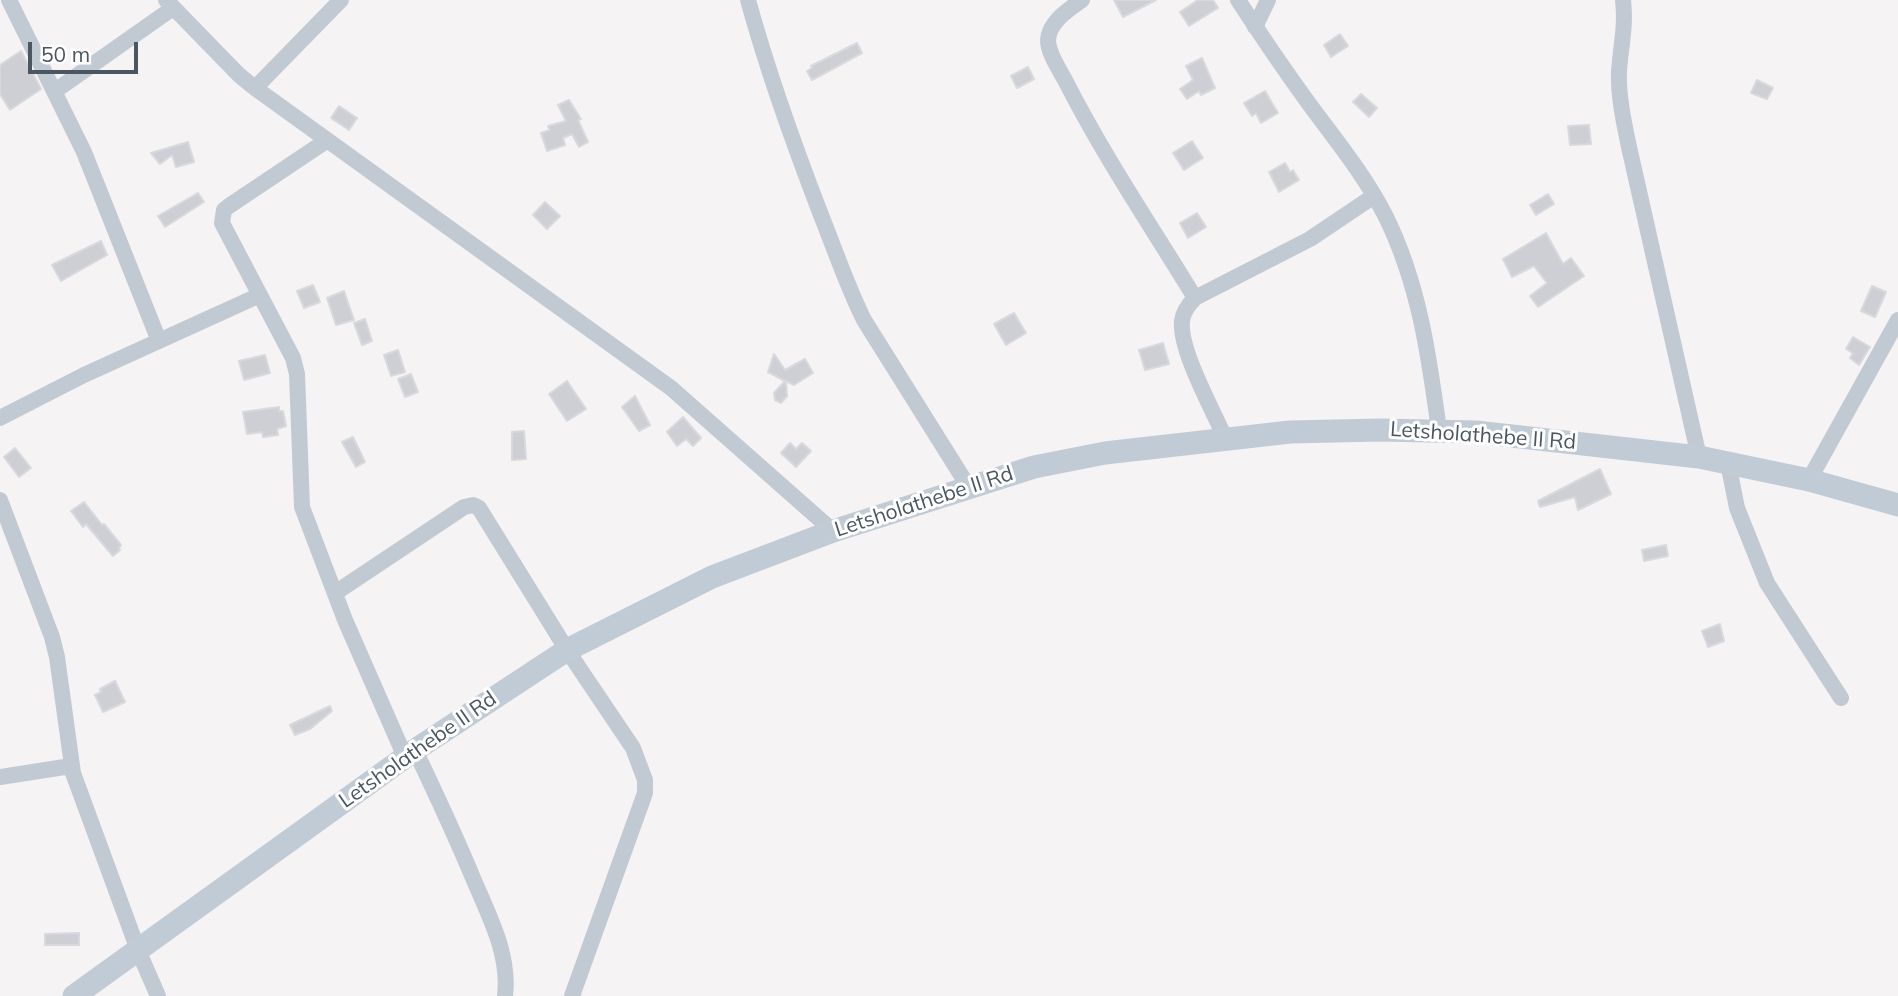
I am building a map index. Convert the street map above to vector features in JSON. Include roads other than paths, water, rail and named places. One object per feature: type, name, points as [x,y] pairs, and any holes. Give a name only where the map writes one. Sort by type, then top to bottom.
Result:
[{"type":"street","points":[[9,0],[97,183],[159,341]]},
{"type":"street","points":[[255,88],[324,6],[341,0]]},
{"type":"street","points":[[748,0],[760,45],[805,173],[852,295],[864,320],[968,486]]},
{"type":"street","points":[[1082,0],[1061,16],[1053,26],[1048,41],[1052,54],[1079,107],[1195,298]]},
{"type":"street","points":[[1238,0],[1362,176],[1396,241],[1414,289],[1429,355],[1440,430]]},
{"type":"street","points":[[1255,27],[1266,4],[1282,0]]},
{"type":"street","points":[[1623,0],[1626,25],[1619,73],[1622,109],[1699,457]]},
{"type":"street","points":[[55,91],[170,4],[255,88],[671,388],[833,531]]},
{"type":"street","points":[[326,141],[224,210],[222,223],[293,358],[297,374],[302,507],[345,620],[410,754],[456,838],[500,941],[507,979],[505,996]]},
{"type":"street","points":[[1225,438],[1183,339],[1183,318],[1189,304],[1195,298],[1310,239],[1374,196]]},
{"type":"street","points":[[0,418],[84,374],[260,295]]},
{"type":"street","points":[[1809,480],[1898,320]]},
{"type":"street","name":"Letsholathebe II Rd","points":[[74,996],[410,754],[567,650],[712,577],[833,531],[1034,467],[1105,453],[1290,432],[1440,430],[1570,441],[1699,457],[1809,480],[1898,505]]},
{"type":"street","points":[[1728,463],[1737,508],[1767,583],[1841,698]]},
{"type":"street","points":[[0,500],[52,638],[57,657],[71,766],[138,950],[158,996]]},
{"type":"street","points":[[335,593],[464,506],[473,505],[483,512],[567,650],[633,748],[645,780],[642,803],[572,996]]},
{"type":"street","points":[[0,777],[71,766]]}]
